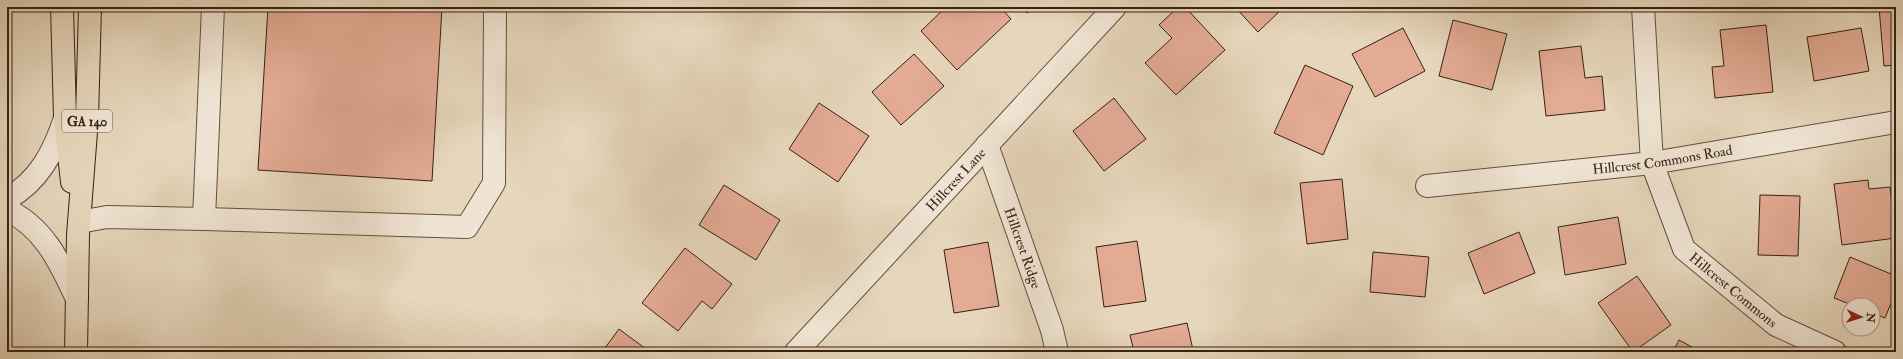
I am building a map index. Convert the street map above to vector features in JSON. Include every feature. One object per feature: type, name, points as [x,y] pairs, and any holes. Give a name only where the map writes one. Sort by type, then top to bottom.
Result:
[{"type":"main road","name":"GA 140","points":[[62,7],[65,118],[79,228]]},
{"type":"main road","name":"GA 140","points":[[76,352],[79,228],[87,119],[90,7]]},
{"type":"street","points":[[204,218],[213,7]]},
{"type":"street","points":[[79,228],[107,217],[204,218],[467,227],[494,183],[495,7]]},
{"type":"street","name":"Hillcrest Lane","points":[[796,352],[1115,7]]},
{"type":"street","name":"Hillcrest Commons","points":[[1643,7],[1652,164],[1684,249],[1776,325],[1835,352]]},
{"type":"street","points":[[7,199],[20,192],[46,163],[65,118]]},
{"type":"street","name":"Hillcrest Commons Road","points":[[1427,186],[1652,164],[1896,122]]},
{"type":"street","name":"Hillcrest Ridge","points":[[987,145],[1052,330],[1057,352]]},
{"type":"street","points":[[7,210],[36,229],[49,244],[60,261],[77,298]]},
{"type":"building","points":[[268,7],[442,7],[432,181],[258,170]]},
{"type":"building","points":[[946,7],[1000,7],[1011,19],[957,70],[921,31]]},
{"type":"building","points":[[1022,7],[1034,7],[1027,13]]},
{"type":"building","points":[[1178,7],[1185,7],[1225,50],[1176,95],[1145,63],[1172,38],[1159,25]]},
{"type":"building","points":[[1235,7],[1284,7],[1258,32]]},
{"type":"building","points":[[1879,7],[1896,7],[1896,65],[1884,66]]},
{"type":"building","points":[[1453,20],[1507,34],[1492,90],[1439,76]]},
{"type":"building","points":[[1766,25],[1773,92],[1715,98],[1712,67],[1724,66],[1720,30]]},
{"type":"building","points":[[1403,28],[1425,71],[1375,97],[1352,54]]},
{"type":"building","points":[[1861,28],[1869,71],[1814,81],[1807,37]]},
{"type":"building","points":[[1581,46],[1585,78],[1602,76],[1605,110],[1546,116],[1539,51]]},
{"type":"building","points":[[914,54],[944,86],[901,125],[872,92]]},
{"type":"building","points":[[1305,65],[1353,86],[1323,155],[1274,133]]},
{"type":"building","points":[[1114,98],[1146,139],[1104,171],[1073,131]]},
{"type":"building","points":[[819,103],[869,136],[838,182],[789,149]]},
{"type":"building","points":[[1342,179],[1348,239],[1307,244],[1300,183]]},
{"type":"building","points":[[1868,180],[1869,189],[1890,187],[1896,238],[1842,245],[1834,184]]},
{"type":"building","points":[[724,185],[780,220],[756,260],[699,225]]},
{"type":"building","points":[[1760,195],[1800,196],[1798,256],[1758,255]]},
{"type":"building","points":[[1618,217],[1626,264],[1565,275],[1558,227]]},
{"type":"building","points":[[1519,232],[1535,273],[1484,294],[1468,253]]},
{"type":"building","points":[[1137,241],[1146,301],[1104,307],[1096,247]]},
{"type":"building","points":[[988,242],[999,306],[954,313],[944,250]]},
{"type":"building","points":[[685,248],[732,284],[712,309],[702,301],[678,331],[642,303]]},
{"type":"building","points":[[1373,252],[1429,257],[1425,297],[1370,292]]},
{"type":"building","points":[[1850,257],[1896,276],[1896,291],[1885,318],[1881,316],[1881,297],[1841,297],[1841,301],[1834,298]]},
{"type":"building","points":[[1637,276],[1671,325],[1633,352],[1598,303]]},
{"type":"building","points":[[1187,323],[1193,350],[1201,348],[1202,352],[1134,352],[1130,335]]},
{"type":"building","points":[[619,329],[650,352],[602,352]]},
{"type":"building","points":[[1679,340],[1701,352],[1673,352]]}]
